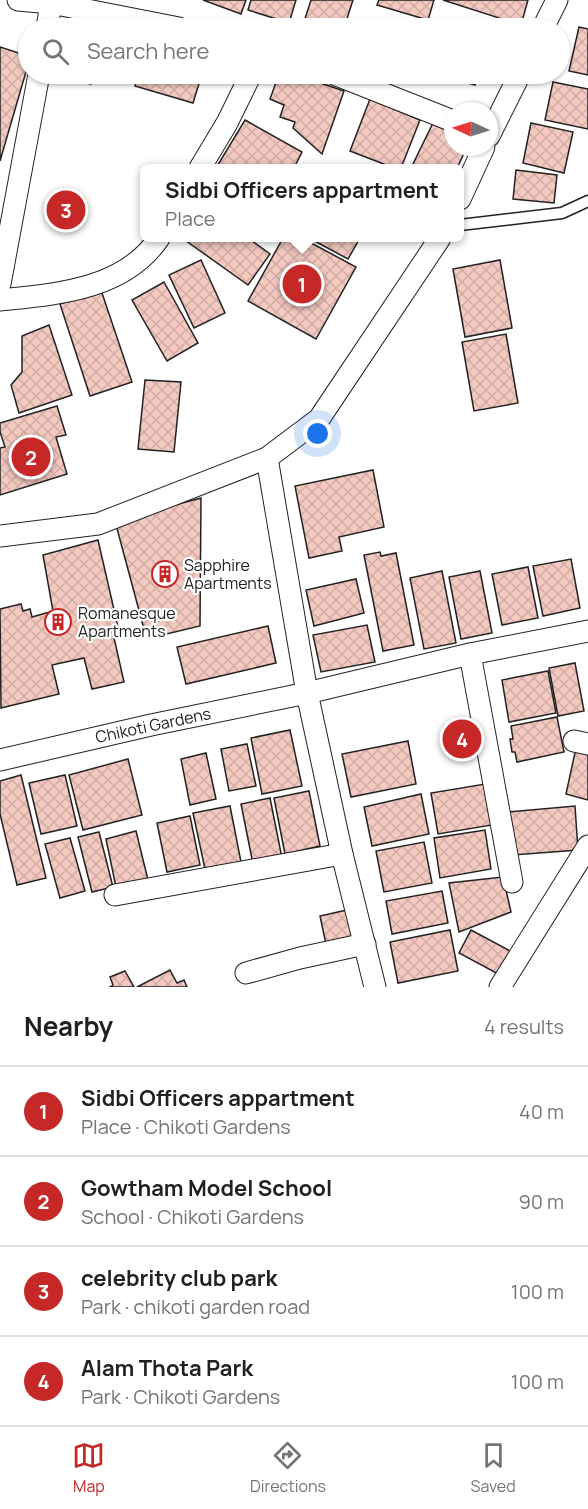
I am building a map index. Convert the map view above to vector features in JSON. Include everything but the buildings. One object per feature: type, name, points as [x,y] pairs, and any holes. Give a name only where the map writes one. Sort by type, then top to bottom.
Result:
[{"type":"street","points":[[18,0],[51,3],[128,18]]},
{"type":"street","points":[[548,18],[557,0]]},
{"type":"street","points":[[49,18],[51,3]]},
{"type":"street","points":[[0,284],[37,84]]},
{"type":"street","points":[[202,164],[227,123],[246,84]]},
{"type":"street","points":[[359,84],[444,117]]},
{"type":"street","points":[[498,118],[515,84]]},
{"type":"street","points":[[464,189],[480,156]]},
{"type":"street","points":[[0,300],[77,291],[121,274],[150,250],[156,242]]},
{"type":"street","points":[[0,536],[98,524],[267,458],[319,419],[437,242]]},
{"type":"street","points":[[267,458],[307,693],[342,854],[375,987]]},
{"type":"street","name":"Chikoti Gardens","points":[[0,760],[151,725],[307,693],[470,654],[588,632]]},
{"type":"street","points":[[470,654],[512,882]]},
{"type":"street","points":[[500,987],[588,846]]},
{"type":"street","points":[[115,895],[342,854]]},
{"type":"street","points":[[246,973],[365,944]]},
{"type":"lane","points":[[464,224],[562,213],[588,201]]},
{"type":"place","name":"celebrity club park","points":[[66,210]]},
{"type":"place","name":"Sidbi Officers appartment","points":[[302,284]]},
{"type":"place","name":"Gowtham Model School","points":[[31,457]]},
{"type":"place","name":"Sapphire Apartments","points":[[165,574]]},
{"type":"place","name":"Romanesque Apartments","points":[[58,622]]},
{"type":"place","name":"Alam Thota Park","points":[[462,739]]}]
